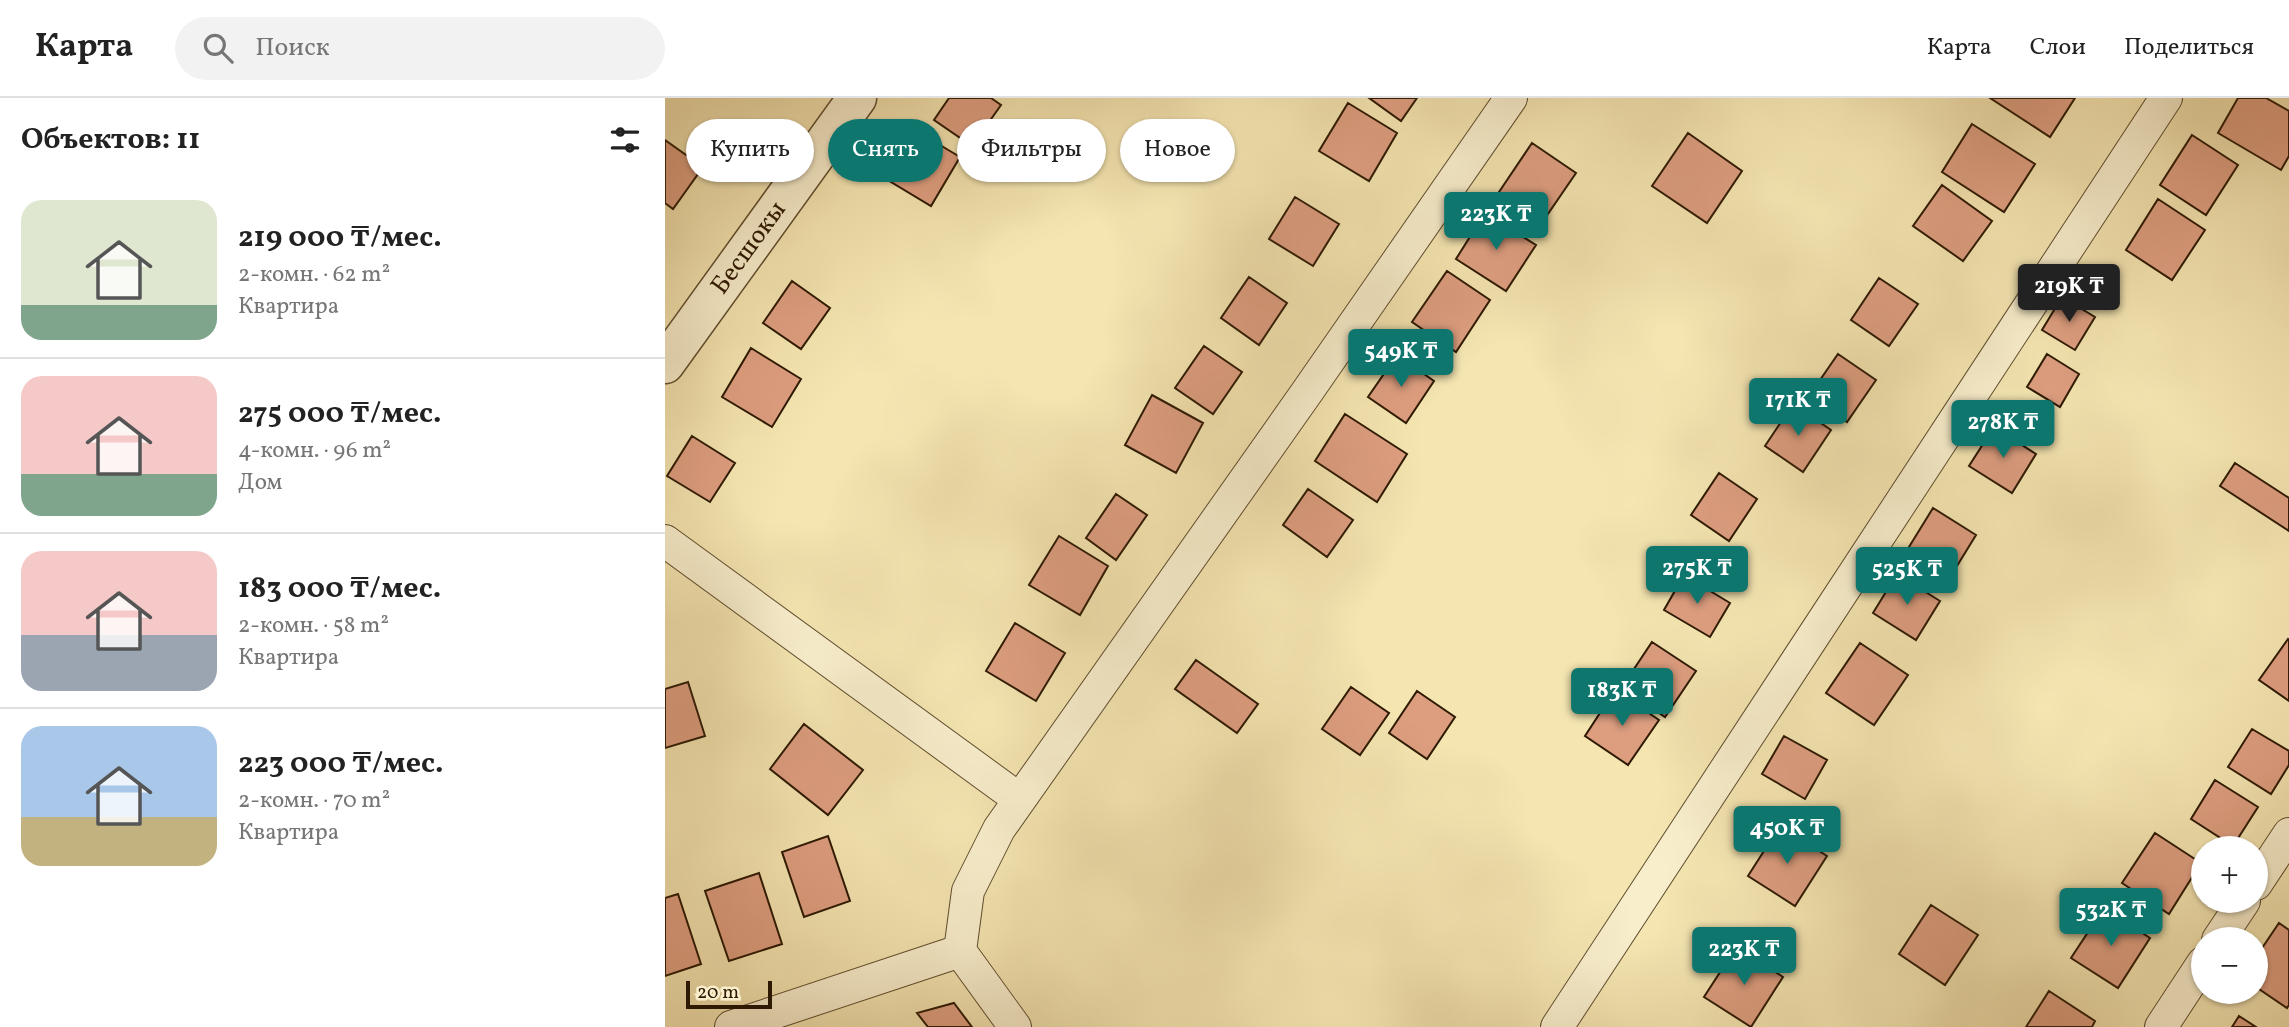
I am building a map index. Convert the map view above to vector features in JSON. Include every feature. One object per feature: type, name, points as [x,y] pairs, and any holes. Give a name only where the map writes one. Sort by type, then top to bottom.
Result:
[{"type":"street","name":"Бесшокы","points":[[665,364],[857,98]]},
{"type":"street","points":[[1015,1027],[960,951],[968,891],[999,829],[1511,98]]},
{"type":"street","points":[[1557,1027],[2166,98]]},
{"type":"street","points":[[665,541],[1019,799]]},
{"type":"street","points":[[2268,866],[2289,834]]},
{"type":"street","points":[[731,1027],[960,951]]},
{"type":"street","points":[[2161,1027],[2191,981]]},
{"type":"building","points":[[949,98],[991,98],[1001,105],[991,119],[957,119],[957,136],[943,126],[943,119],[935,119]]},
{"type":"building","points":[[1369,98],[1417,98],[1401,121]]},
{"type":"building","points":[[1990,98],[2075,98],[2050,137]]},
{"type":"building","points":[[2238,98],[2266,98],[2289,111],[2289,156],[2281,170],[2218,133]]},
{"type":"building","points":[[1348,103],[1397,133],[1369,181],[1319,151]]},
{"type":"building","points":[[1972,124],[2035,164],[2004,212],[1942,172]]},
{"type":"building","points":[[1688,133],[1742,171],[1707,223],[1652,186]]},
{"type":"building","points":[[2192,135],[2238,165],[2206,215],[2160,185]]},
{"type":"building","points":[[665,140],[686,155],[686,182],[692,182],[673,209],[665,203]]},
{"type":"building","points":[[1532,143],[1576,173],[1541,224],[1497,195]]},
{"type":"building","points":[[943,147],[957,155],[957,162],[931,206],[891,182],[943,182]]},
{"type":"building","points":[[1942,185],[1992,221],[1963,261],[1913,226]]},
{"type":"building","points":[[1295,197],[1339,224],[1313,266],[1269,239]]},
{"type":"building","points":[[2158,199],[2205,230],[2172,280],[2126,250]]},
{"type":"building","points":[[1485,213],[1536,245],[1506,291],[1456,259]]},
{"type":"building","points":[[1447,271],[1490,300],[1456,352],[1412,322]]},
{"type":"building","points":[[1249,277],[1287,303],[1259,345],[1221,318]]},
{"type":"building","points":[[1879,278],[1918,304],[1889,346],[1851,320]]},
{"type":"building","points":[[792,281],[830,308],[801,349],[763,323]]},
{"type":"building","points":[[2062,297],[2095,317],[2075,350],[2042,330]]},
{"type":"building","points":[[1204,346],[1242,372],[1213,414],[1175,388]]},
{"type":"building","points":[[751,348],[801,379],[772,427],[722,397]]},
{"type":"building","points":[[1838,354],[1876,380],[1847,422],[1809,396]]},
{"type":"building","points":[[2047,354],[2079,374],[2060,407],[2027,387]]},
{"type":"building","points":[[1397,355],[1434,381],[1406,423],[1368,397]]},
{"type":"building","points":[[1152,395],[1203,423],[1176,473],[1125,445]]},
{"type":"building","points":[[1793,404],[1831,430],[1803,472],[1765,446]]},
{"type":"building","points":[[1345,414],[1407,454],[1377,502],[1315,461]]},
{"type":"building","points":[[1994,427],[2036,454],[2012,493],[1969,466]]},
{"type":"building","points":[[692,436],[735,463],[710,502],[667,476]]},
{"type":"building","points":[[2235,463],[2289,498],[2289,531],[2220,486]]},
{"type":"building","points":[[1719,473],[1757,499],[1729,541],[1691,515]]},
{"type":"building","points":[[1308,489],[1353,520],[1327,557],[1283,525]]},
{"type":"building","points":[[1116,494],[1147,515],[1116,560],[1086,538]]},
{"type":"building","points":[[1933,508],[1976,535],[1952,574],[1909,547]]},
{"type":"building","points":[[1059,536],[1108,566],[1080,615],[1029,585]]},
{"type":"building","points":[[1897,574],[1940,601],[1916,640],[1873,613]]},
{"type":"building","points":[[1684,575],[1730,603],[1710,637],[1664,610]]},
{"type":"building","points":[[1015,623],[1065,653],[1036,701],[986,671]]},
{"type":"building","points":[[2289,640],[2289,701],[2259,680]]},
{"type":"building","points":[[1652,642],[1696,671],[1665,717],[1622,687]]},
{"type":"building","points":[[1860,643],[1908,675],[1874,725],[1826,693]]},
{"type":"building","points":[[1196,660],[1258,704],[1237,733],[1175,689]]},
{"type":"building","points":[[688,682],[705,736],[665,748],[665,689]]},
{"type":"building","points":[[1351,687],[1389,713],[1360,755],[1322,729]]},
{"type":"building","points":[[1615,690],[1659,720],[1628,765],[1585,736]]},
{"type":"building","points":[[1417,691],[1455,717],[1427,759],[1389,733]]},
{"type":"building","points":[[804,724],[863,770],[828,815],[770,769]]},
{"type":"building","points":[[2252,729],[2289,751],[2289,765],[2271,794],[2228,767]]},
{"type":"building","points":[[1784,736],[1827,760],[1805,799],[1762,774]]},
{"type":"building","points":[[2215,780],[2258,807],[2239,836],[2217,836],[2191,819]]},
{"type":"building","points":[[1780,826],[1827,856],[1795,906],[1748,876]]},
{"type":"building","points":[[2155,833],[2191,856],[2191,879],[2169,914],[2122,883]]},
{"type":"building","points":[[828,836],[850,901],[804,917],[782,852]]},
{"type":"building","points":[[759,873],[782,944],[729,961],[705,891]]},
{"type":"building","points":[[678,894],[701,964],[665,976],[665,898]]},
{"type":"building","points":[[1931,905],[1978,935],[1945,985],[1899,954]]},
{"type":"building","points":[[2104,908],[2150,938],[2118,988],[2071,958]]},
{"type":"building","points":[[2279,923],[2289,930],[2287,1008],[2268,995],[2268,939]]},
{"type":"building","points":[[1737,946],[1783,977],[1751,1027],[1704,997]]},
{"type":"building","points":[[2049,991],[2095,1021],[2092,1027],[2026,1027]]},
{"type":"building","points":[[954,1003],[972,1027],[928,1027],[917,1013]]},
{"type":"building","points":[[2239,1016],[2256,1027],[2232,1027]]}]
